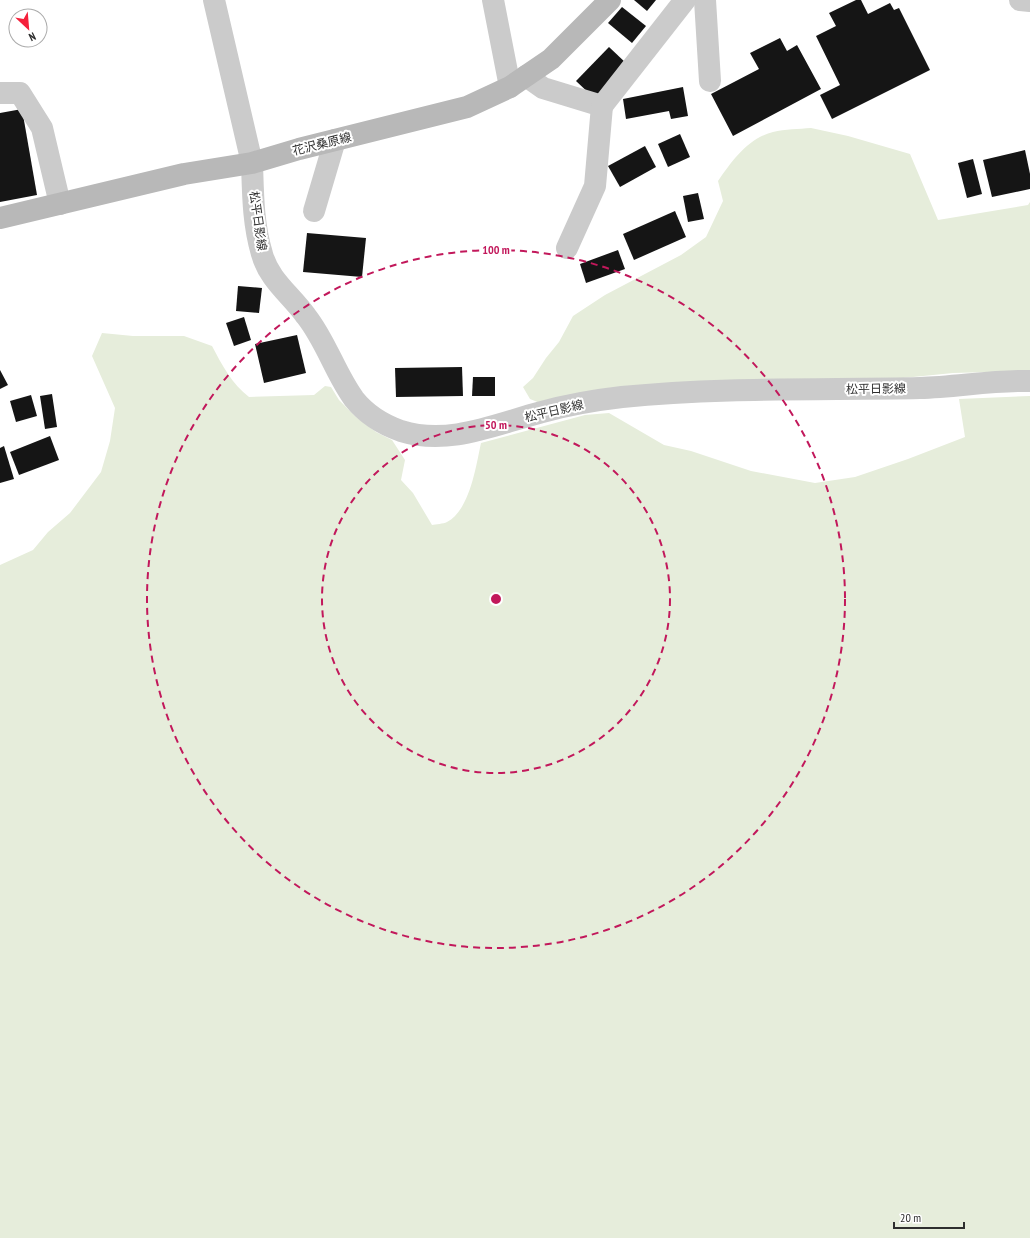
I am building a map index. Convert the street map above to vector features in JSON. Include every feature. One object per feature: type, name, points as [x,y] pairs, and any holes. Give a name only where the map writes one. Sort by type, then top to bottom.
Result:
[{"type":"main road","name":"花沢桑原線","points":[[0,218],[184,174],[252,163],[335,140],[467,107],[518,82],[551,59],[610,0]]},
{"type":"street","name":"松平日影線","points":[[214,0],[252,163],[254,211],[262,256],[278,286],[306,315],[355,400],[368,413],[384,424],[402,432],[435,437],[484,430],[543,412],[620,398],[708,391],[924,388],[1030,381]]},
{"type":"street","points":[[493,0],[518,82],[602,106]]},
{"type":"street","points":[[567,248],[595,186],[602,106],[685,0]]},
{"type":"street","points":[[704,0],[710,81]]},
{"type":"street","points":[[1020,0],[1030,1]]},
{"type":"street","points":[[0,93],[20,92],[42,128],[60,204]]},
{"type":"street","points":[[314,211],[335,140]]},
{"type":"green space","points":[[811,128],[848,136],[910,154],[938,220],[1028,205],[1030,202],[1030,371],[953,373],[893,379],[540,403],[530,399],[523,387],[533,378],[559,342],[573,316],[605,295],[681,255],[706,237],[723,201],[718,181],[741,151],[756,139],[773,132]]},
{"type":"green space","points":[[102,333],[133,336],[184,336],[212,346],[232,380],[249,397],[314,395],[325,386],[331,387],[339,400],[356,417],[376,432],[392,440],[405,460],[401,480],[413,493],[432,525],[447,522],[455,516],[467,498],[481,443],[585,415],[609,413],[664,445],[691,451],[751,471],[815,483],[855,477],[965,437],[959,399],[1030,396],[1030,1238],[0,1238],[0,565],[33,550],[48,532],[70,513],[101,472],[110,441],[115,408],[92,356]]},
{"type":"building","points":[[634,0],[656,0],[647,11]]},
{"type":"building","points":[[856,0],[861,0],[868,14],[890,3],[894,10],[899,8],[930,70],[832,119],[820,95],[840,85],[816,36],[836,26],[829,13]]},
{"type":"building","points":[[622,7],[646,26],[632,43],[608,23]]},
{"type":"building","points":[[780,38],[787,51],[797,45],[821,89],[733,136],[711,94],[759,69],[750,53]]},
{"type":"building","points":[[609,47],[627,64],[594,98],[576,81]]},
{"type":"building","points":[[683,87],[688,116],[671,119],[669,111],[626,119],[623,99]]},
{"type":"building","points":[[22,109],[37,195],[0,202],[0,113]]},
{"type":"building","points":[[680,134],[690,157],[668,167],[658,144]]},
{"type":"building","points":[[645,146],[656,167],[620,187],[608,166]]},
{"type":"building","points":[[1025,150],[1030,174],[1030,189],[992,197],[983,160]]},
{"type":"building","points":[[973,159],[982,194],[967,198],[958,163]]},
{"type":"building","points":[[698,193],[704,219],[688,222],[683,196]]},
{"type":"building","points":[[675,211],[686,237],[634,260],[623,234]]},
{"type":"building","points":[[307,233],[366,238],[362,277],[303,272]]},
{"type":"building","points":[[618,250],[625,269],[586,283],[580,264]]},
{"type":"building","points":[[238,286],[262,288],[259,313],[236,311]]},
{"type":"building","points":[[244,317],[251,340],[234,346],[226,323]]},
{"type":"building","points":[[297,335],[306,373],[264,383],[255,344]]},
{"type":"building","points":[[462,367],[463,396],[396,397],[395,368]]},
{"type":"building","points":[[0,370],[8,385],[0,389]]},
{"type":"building","points":[[473,377],[495,377],[495,396],[472,396]]},
{"type":"building","points":[[52,394],[57,427],[45,429],[40,396]]},
{"type":"building","points":[[31,395],[37,416],[16,422],[10,401]]},
{"type":"building","points":[[50,436],[59,460],[19,475],[10,452]]},
{"type":"building","points":[[4,446],[14,479],[0,483],[0,448]]}]
